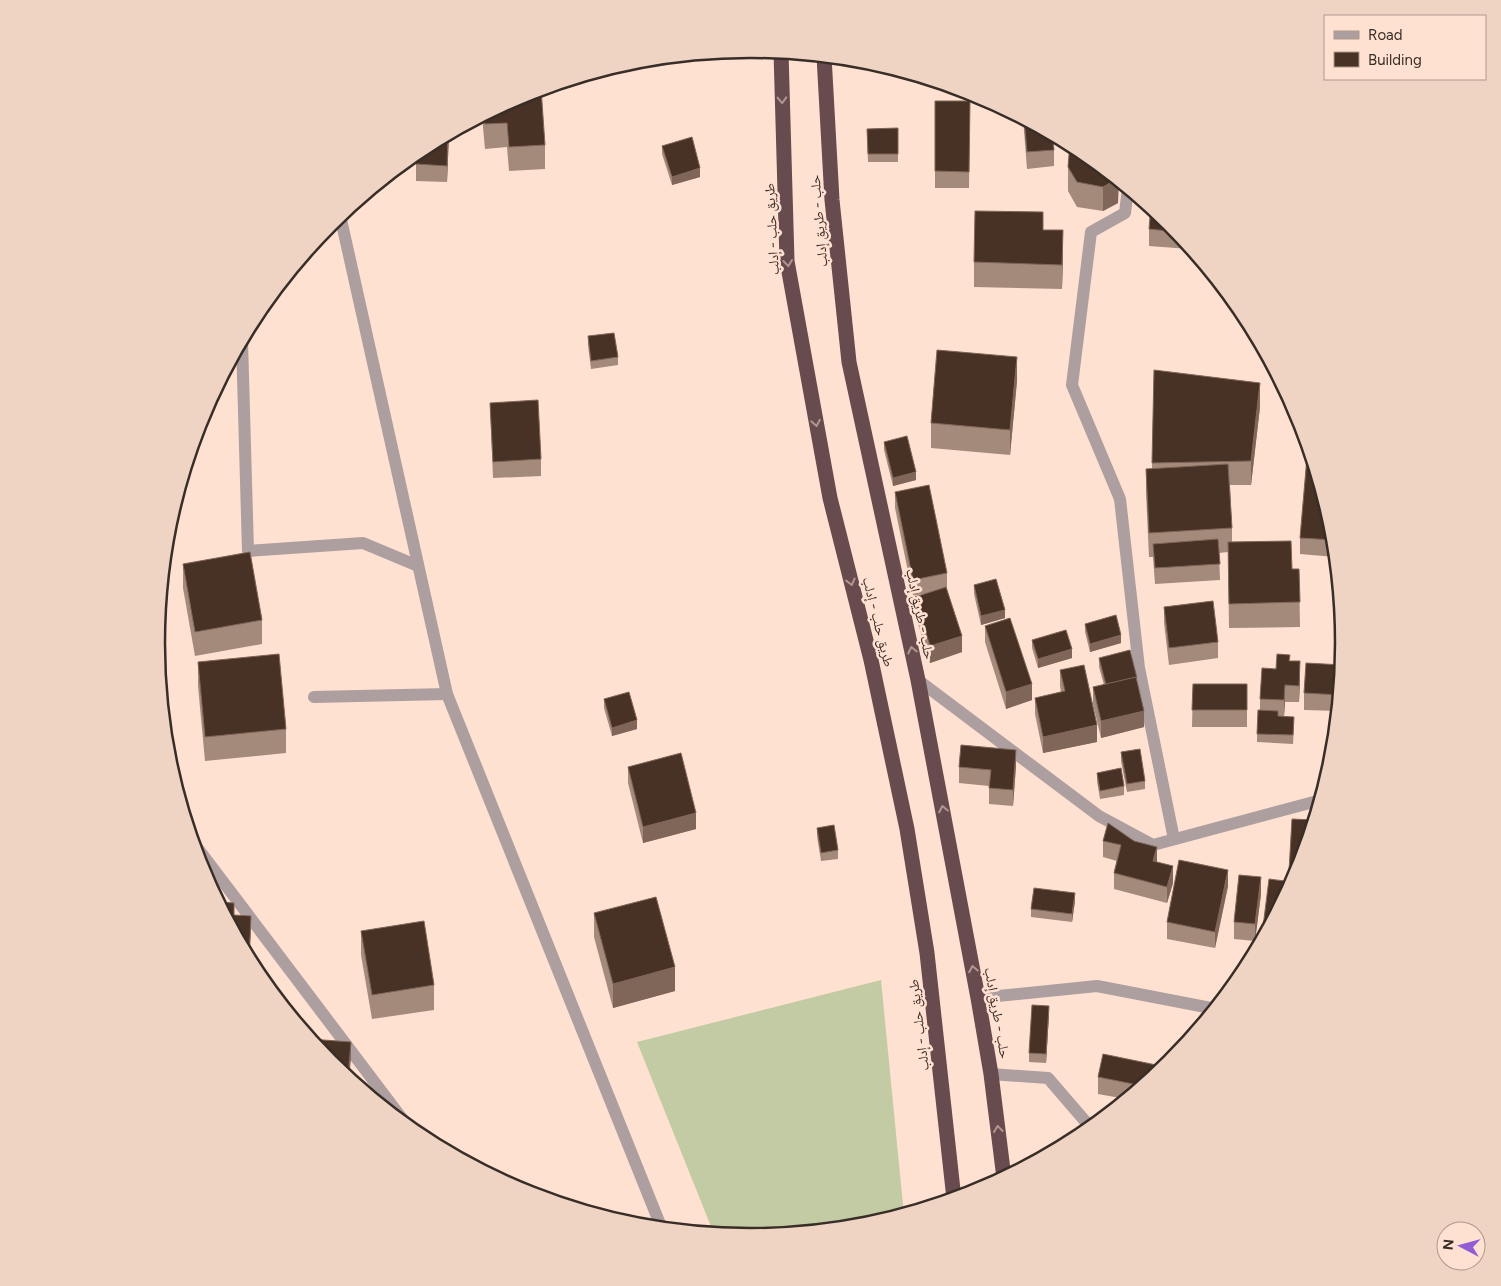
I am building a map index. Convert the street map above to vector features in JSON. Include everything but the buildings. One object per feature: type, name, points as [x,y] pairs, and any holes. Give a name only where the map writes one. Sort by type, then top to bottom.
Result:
[{"type":"highway","name":"طريق حلب - إدلب","points":[[781,59],[788,261],[830,498],[871,660],[907,828],[927,953],[953,1192]]},
{"type":"highway","name":"حلب - طريق إدلب","points":[[824,63],[832,200],[849,362],[918,680],[978,998],[991,1074],[1003,1171]]},
{"type":"street","points":[[1127,195],[1125,213],[1091,232],[1072,385],[1120,499],[1139,668],[1174,839]]},
{"type":"street","points":[[342,224],[447,694],[659,1221]]},
{"type":"street","points":[[242,351],[248,551],[363,544],[418,566]]},
{"type":"street","points":[[918,680],[1099,816],[1153,845],[1314,802]]},
{"type":"street","points":[[314,697],[447,694]]},
{"type":"street","points":[[208,862],[394,1108]]},
{"type":"street","points":[[978,998],[1097,986],[1209,1007]]},
{"type":"street","points":[[991,1074],[1048,1078],[1086,1123]]},
{"type":"green space","points":[[881,980],[903,1209],[865,1217],[789,1227],[711,1227],[637,1042]]}]
